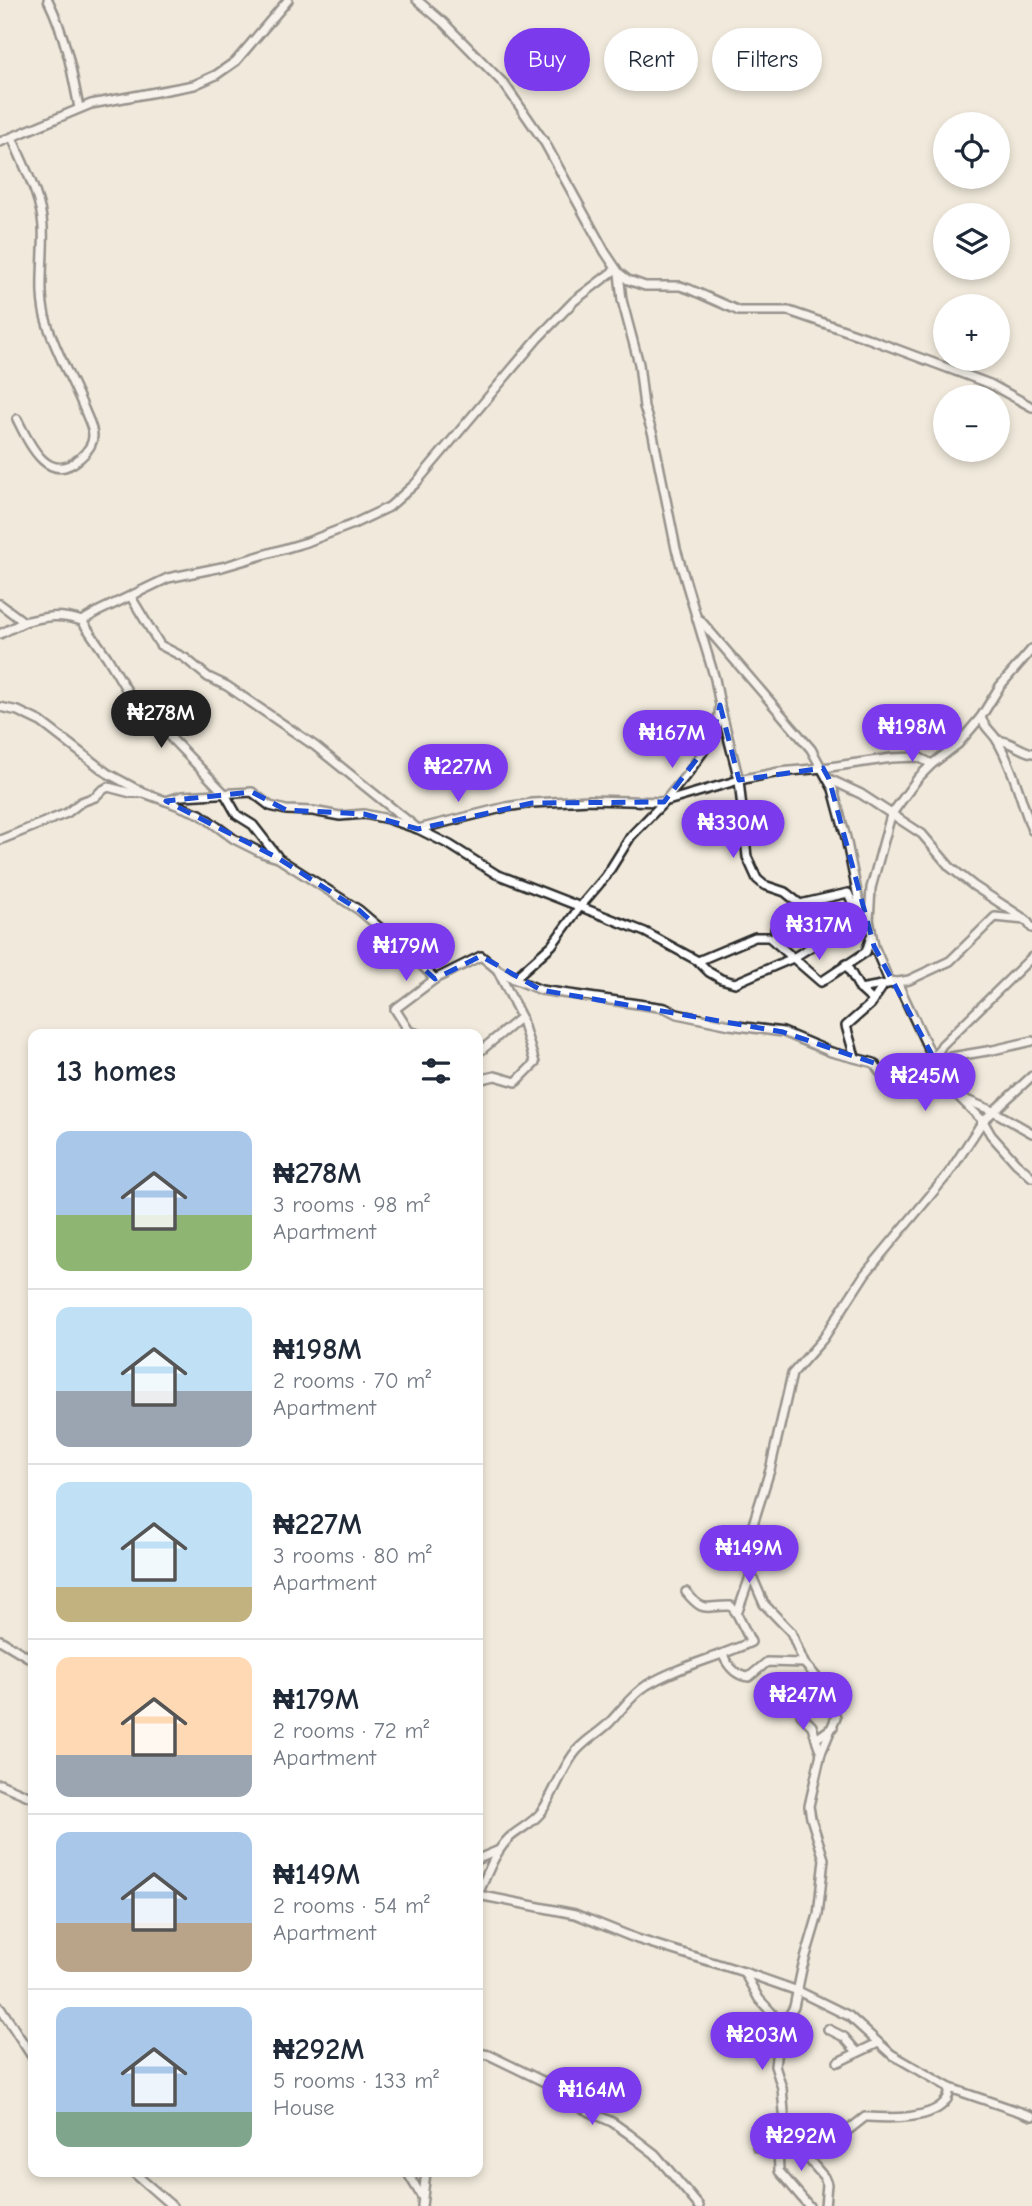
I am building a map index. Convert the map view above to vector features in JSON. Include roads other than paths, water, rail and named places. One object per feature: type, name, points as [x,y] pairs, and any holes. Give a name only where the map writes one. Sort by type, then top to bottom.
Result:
[{"type":"street","points":[[48,0],[70,60],[79,108]]},
{"type":"street","points":[[0,142],[79,108],[194,85],[216,75],[236,61],[288,0]]},
{"type":"street","points":[[417,0],[444,23],[505,85],[545,143],[618,271],[622,300],[639,364],[644,407],[653,435],[676,549],[715,679],[740,780],[747,857],[757,879],[764,885],[785,892],[800,904]]},
{"type":"street","points":[[12,137],[38,202],[43,226],[46,322],[82,404],[93,439],[89,448],[75,462],[65,467],[55,467],[35,454],[17,419]]},
{"type":"street","points":[[618,271],[637,284],[680,286],[739,311],[789,311],[979,380],[1032,407]]},
{"type":"street","points":[[82,621],[168,578],[222,567],[307,542],[389,507],[415,484],[538,338],[574,301],[618,271]]},
{"type":"street","points":[[131,597],[160,645],[185,658],[208,677],[227,686],[315,746],[418,829]]},
{"type":"street","points":[[0,604],[24,622]]},
{"type":"street","points":[[696,613],[811,749],[829,779],[846,838],[855,884],[872,937],[866,951],[821,982],[769,937],[755,937],[698,961]]},
{"type":"street","points":[[0,634],[24,622],[46,616],[58,615],[82,621],[132,699],[130,708],[144,710],[225,794],[237,814],[253,825],[278,858]]},
{"type":"street","points":[[1032,649],[1000,686],[981,717],[958,744],[918,778],[891,815],[865,914],[874,946],[944,1082],[982,1121],[1016,1163],[1032,1177]]},
{"type":"street","points":[[514,979],[552,945],[606,877],[631,836],[664,802],[712,739],[718,724],[720,705]]},
{"type":"street","points":[[0,707],[18,711],[41,722],[107,773],[144,793],[200,814],[234,839],[278,858],[359,910],[415,958],[435,979]]},
{"type":"street","points":[[981,717],[997,740],[1032,830]]},
{"type":"street","points":[[997,740],[1009,741],[1021,750],[1032,753]]},
{"type":"street","points":[[418,829],[532,803],[590,800],[664,802],[740,780],[779,772],[892,758],[918,757],[932,764]]},
{"type":"street","points":[[829,779],[861,794],[922,834],[950,867],[974,886],[1029,921],[1032,928]]},
{"type":"street","points":[[0,840],[67,813],[108,787],[144,793]]},
{"type":"street","points":[[166,801],[182,796],[252,792],[270,806],[278,808],[340,817],[364,814],[388,819],[418,829],[450,845],[496,874],[645,932],[698,961],[709,972],[735,983],[793,958],[865,914]]},
{"type":"street","points":[[776,944],[775,929],[800,904],[848,893],[852,902],[865,914]]},
{"type":"street","points":[[860,989],[909,980],[950,961],[995,917],[1029,921]]},
{"type":"street","points":[[408,1029],[395,1009],[435,979],[481,956],[498,970],[541,990],[665,1008],[677,1014],[730,1026],[783,1032],[831,1052],[874,1063],[883,1075],[900,1087],[933,1060],[942,1045],[1032,957]]},
{"type":"street","points":[[846,964],[860,989],[872,1000]]},
{"type":"street","points":[[483,1079],[495,1076],[516,1082],[534,1065],[535,1060],[521,1017],[498,970]]},
{"type":"street","points":[[855,1057],[846,1026],[871,1004],[882,986]]},
{"type":"street","points":[[483,1049],[521,1017]]},
{"type":"street","points":[[933,1060],[1032,1041]]},
{"type":"street","points":[[764,1604],[746,1555],[770,1470],[792,1374],[823,1339],[865,1274],[949,1172],[982,1121],[1032,1076]]},
{"type":"street","points":[[909,1081],[925,1098],[944,1082]]},
{"type":"street","points":[[960,1098],[993,1111],[1032,1133]]},
{"type":"street","points":[[737,1615],[751,1574]]},
{"type":"street","points":[[686,1592],[703,1608],[731,1606],[754,1598],[764,1604],[791,1632],[804,1663],[836,1717],[821,1754],[809,1806],[824,1859],[818,1915],[794,2007],[779,2033],[775,2066],[782,2088],[785,2124],[793,2141],[824,2177],[827,2184],[825,2206]]},
{"type":"street","points":[[483,1883],[498,1851],[541,1813],[575,1753],[609,1723],[628,1700],[646,1686],[683,1667],[723,1655],[751,1642],[731,1606]]},
{"type":"street","points":[[0,1640],[28,1657]]},
{"type":"street","points":[[723,1655],[728,1666],[749,1677],[768,1662],[804,1663]]},
{"type":"street","points":[[794,1694],[814,1678]]},
{"type":"street","points":[[800,1715],[812,1726],[826,1732]]},
{"type":"street","points":[[812,1726],[821,1754]]},
{"type":"street","points":[[816,1739],[833,1727]]},
{"type":"street","points":[[0,1784],[28,1796]]},
{"type":"street","points":[[483,1857],[498,1851]]},
{"type":"street","points":[[483,1895],[575,1914],[638,1939],[798,1991],[849,2016],[891,2054],[950,2088],[1032,2116]]},
{"type":"street","points":[[744,1972],[759,1999],[772,2013],[779,2033]]},
{"type":"street","points":[[0,2007],[28,2050]]},
{"type":"street","points":[[828,2029],[844,2037],[857,2052]]},
{"type":"street","points":[[838,2062],[878,2043]]},
{"type":"street","points":[[483,2054],[559,2089],[577,2106],[612,2122],[655,2154],[699,2206]]},
{"type":"street","points":[[807,2156],[837,2145],[846,2132],[865,2117],[893,2119],[934,2111],[946,2099],[950,2088]]},
{"type":"street","points":[[757,2147],[773,2141],[778,2146],[779,2171],[809,2206]]},
{"type":"street","points":[[778,2146],[786,2141],[793,2141]]},
{"type":"street","points":[[139,2177],[172,2206]]},
{"type":"street","points":[[410,2177],[422,2197]]},
{"type":"street","points":[[422,2206],[425,2177]]}]
